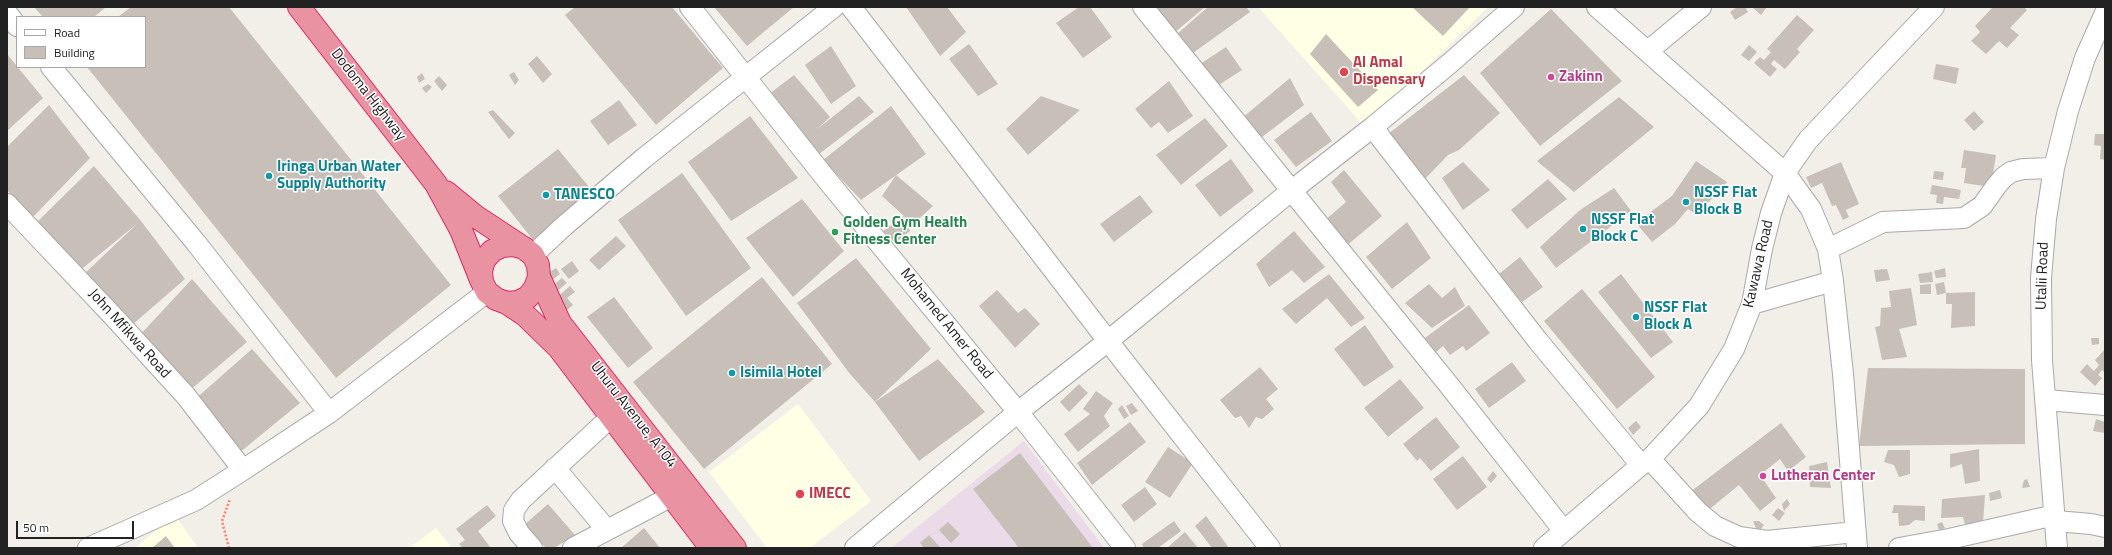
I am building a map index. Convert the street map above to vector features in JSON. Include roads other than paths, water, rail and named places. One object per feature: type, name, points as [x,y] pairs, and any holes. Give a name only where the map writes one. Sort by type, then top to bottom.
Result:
[{"type":"highway","name":"Dodoma Highway","points":[[299,7],[436,184]]},
{"type":"highway","points":[[436,184],[475,216],[528,252],[538,265],[539,277],[536,288],[528,296],[518,302],[506,303],[496,299],[484,287],[461,230],[436,184]]},
{"type":"highway","points":[[484,287],[481,271],[484,260],[492,251],[502,246],[513,244],[528,252]]},
{"type":"highway","name":"Uhuru Avenue, A104","points":[[539,277],[560,323],[679,489],[711,548]]},
{"type":"highway","name":"Uhuru Avenue, A104","points":[[506,303],[525,315],[559,348],[611,417],[735,548]]},
{"type":"street","name":"Mohamed Amer Road","points":[[690,7],[744,77],[1018,412],[1125,548]]},
{"type":"street","points":[[528,252],[604,192],[744,77],[834,7]]},
{"type":"street","points":[[851,7],[1108,341],[1270,548]]},
{"type":"street","points":[[1142,7],[1448,384],[1564,531]]},
{"type":"street","points":[[855,548],[1018,412],[1108,341],[1290,191],[1374,126],[1449,64],[1514,7]]},
{"type":"street","points":[[1374,126],[1380,137],[1538,341],[1645,462],[1698,512],[1715,526],[1740,537],[1767,541],[1856,540],[1843,374],[1833,281],[1828,249],[1811,209],[1785,173],[1597,7]]},
{"type":"street","points":[[1648,51],[1701,7]]},
{"type":"street","name":"Kawawa Road","points":[[1544,548],[1645,462],[1699,406],[1734,349],[1752,304],[1765,235],[1785,173],[1808,140],[1934,7]]},
{"type":"street","points":[[7,13],[16,25]]},
{"type":"street","name":"Utalii Road","points":[[2057,548],[2056,518],[2042,360],[2041,278],[2046,219],[2054,168],[2068,111],[2085,58],[2105,13]]},
{"type":"street","points":[[52,68],[197,244],[330,413]]},
{"type":"street","points":[[1828,249],[1883,222],[1964,218],[1982,206],[2004,176],[2011,172],[2023,169],[2054,168]]},
{"type":"street","name":"John Mfikwa Road","points":[[7,204],[186,396],[238,474]]},
{"type":"street","points":[[1752,304],[1833,281]]},
{"type":"street","points":[[88,548],[196,500],[238,474],[330,413],[484,287]]},
{"type":"street","points":[[2046,400],[2105,405]]},
{"type":"street","points":[[532,548],[519,533],[513,521],[514,510],[521,500],[611,417]]},
{"type":"street","points":[[555,468],[606,529]]},
{"type":"street","points":[[573,548],[679,489]]},
{"type":"street","points":[[1899,548],[1949,540],[2056,518],[2105,527]]},
{"type":"place","name":"Al Amal Dispensary","points":[[1344,72]]},
{"type":"place","name":"Zakinn","points":[[1551,77]]},
{"type":"place","name":"Iringa Urban Water Supply Authority","points":[[269,176]]},
{"type":"place","name":"TANESCO","points":[[546,195]]},
{"type":"place","name":"NSSF Flat Block B","points":[[1686,202]]},
{"type":"place","name":"NSSF Flat Block C","points":[[1583,229]]},
{"type":"place","name":"Golden Gym Health Fitness Center","points":[[835,232]]},
{"type":"place","name":"NSSF Flat Block A","points":[[1636,317]]},
{"type":"place","name":"Isimila Hotel","points":[[732,373]]},
{"type":"place","name":"Lutheran Center","points":[[1763,476]]},
{"type":"place","name":"IMECC","points":[[800,494]]}]
